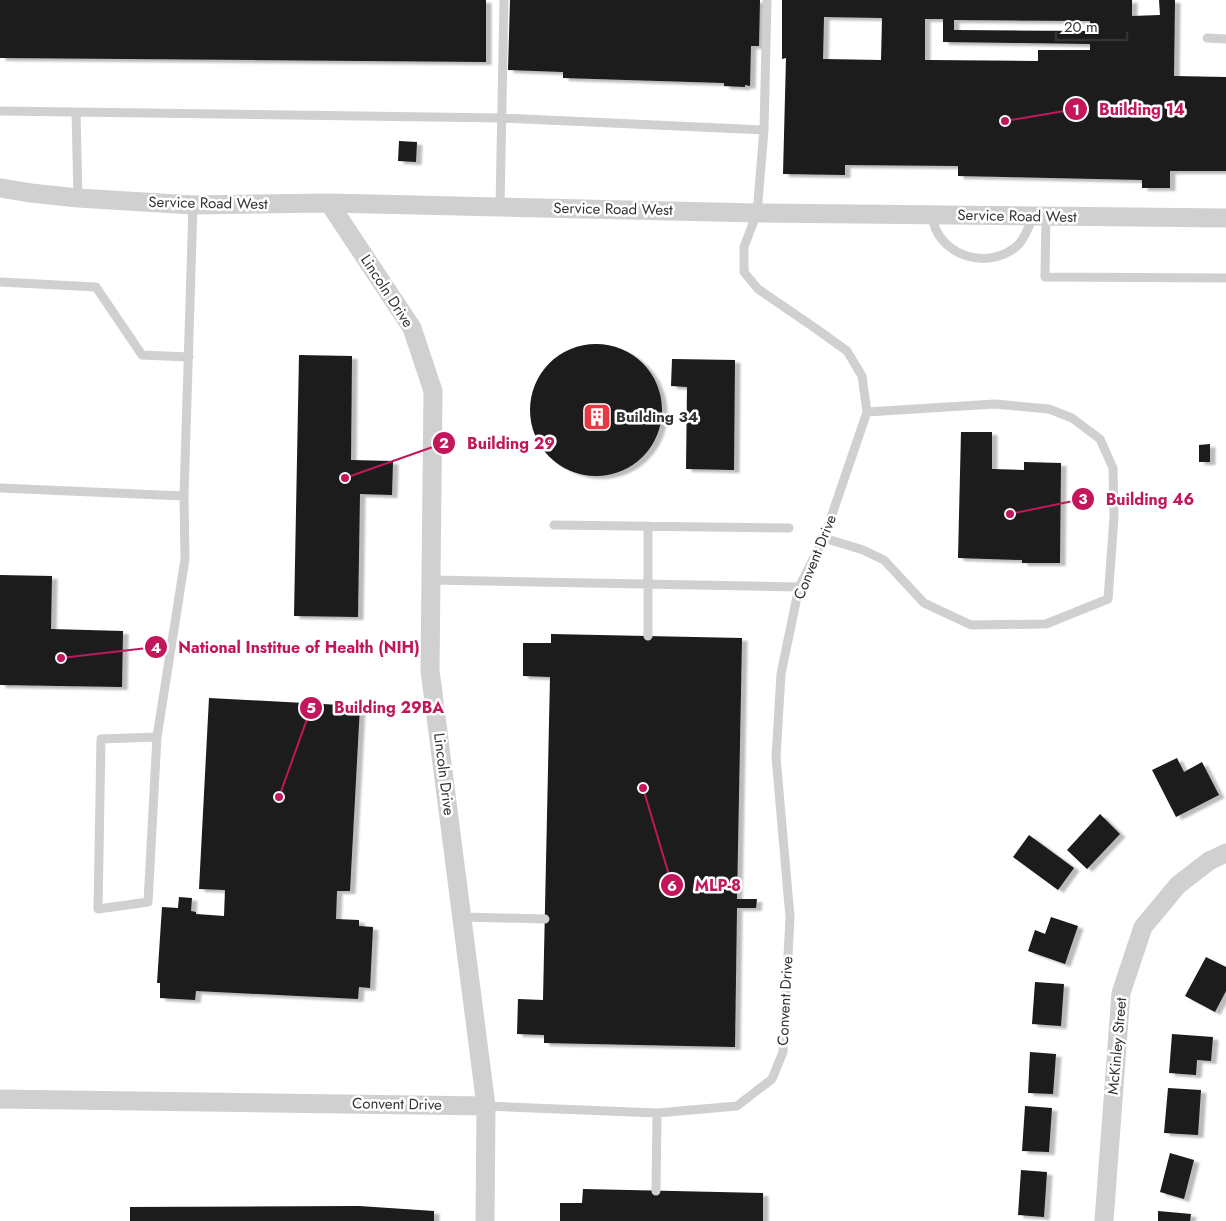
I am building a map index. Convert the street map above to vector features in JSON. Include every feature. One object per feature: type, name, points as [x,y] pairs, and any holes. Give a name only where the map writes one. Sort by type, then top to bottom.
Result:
[{"type":"street","name":"Service Road West","points":[[0,188],[78,198],[193,205],[329,203],[757,213],[1226,218]]},
{"type":"street","name":"Lincoln Drive","points":[[329,203],[412,328],[433,391],[430,670],[486,1106],[485,1221]]},
{"type":"street","name":"McKinley Street","points":[[1104,1221],[1121,993],[1144,927],[1178,884],[1210,861],[1226,853]]},
{"type":"street","name":"Convent Drive","points":[[0,1099],[486,1106]]},
{"type":"lane","points":[[500,207],[504,0]]},
{"type":"lane","name":"Convent Drive","points":[[486,1106],[657,1113],[737,1106],[772,1079],[783,1052],[790,917],[776,757],[781,674],[799,587],[824,538],[867,412],[862,376],[846,351],[758,289],[744,272],[744,247],[757,213],[764,130],[767,0]]},
{"type":"lane","points":[[1207,38],[1226,39]]},
{"type":"lane","points":[[0,111],[501,118],[764,130]]},
{"type":"lane","points":[[76,112],[78,198]]},
{"type":"lane","points":[[157,737],[101,739],[98,910],[148,902],[157,737],[185,559],[184,496],[193,205]]},
{"type":"lane","points":[[932,215],[936,230],[946,244],[958,253],[974,258],[990,258],[1005,254],[1018,244],[1039,216]]},
{"type":"lane","points":[[1039,216],[1045,277],[1226,278]]},
{"type":"lane","points":[[0,282],[96,287],[142,355],[189,357]]},
{"type":"lane","points":[[824,538],[862,550],[884,560],[924,603],[971,625],[1046,624],[1108,599],[1114,518],[1113,468],[1100,439],[1072,418],[1049,409],[995,404],[867,412]]},
{"type":"lane","points":[[0,488],[184,496]]},
{"type":"lane","points":[[554,525],[789,528]]},
{"type":"lane","points":[[648,526],[648,636]]},
{"type":"lane","points":[[432,580],[799,587]]},
{"type":"lane","points":[[462,917],[545,919]]},
{"type":"lane","points":[[656,1191],[657,1113]]},
{"type":"building","points":[[0,0],[486,0],[486,62],[0,58]]},
{"type":"building","points":[[510,0],[760,0],[759,46],[751,46],[750,86],[724,86],[724,83],[563,78],[563,72],[508,70]]},
{"type":"building","points":[[782,0],[1132,0],[1132,16],[1160,15],[1159,0],[1175,0],[1174,76],[1226,77],[1226,171],[1170,171],[1170,188],[1142,188],[1142,180],[958,176],[958,166],[845,165],[845,175],[783,174],[786,58],[782,59]],"holes":[[[824,17],[882,18],[881,60],[823,59]],[[925,19],[943,19],[943,42],[1090,44],[1090,50],[1038,50],[1038,61],[925,60]],[[954,20],[1090,21],[1090,31],[954,30]]]},
{"type":"building","points":[[399,141],[417,142],[416,162],[398,161]]},
{"type":"building","name":"Building 34","points":[[596,344],[609,345],[621,349],[643,363],[657,385],[661,397],[661,423],[657,435],[643,457],[621,471],[609,475],[596,476],[583,475],[571,471],[549,457],[535,435],[531,423],[530,410],[531,397],[535,385],[549,363],[571,349],[583,345]]},
{"type":"building","points":[[299,355],[352,356],[351,460],[393,461],[392,495],[360,494],[358,617],[294,616]]},
{"type":"building","points":[[672,359],[735,360],[734,470],[686,469],[687,387],[671,386]]},
{"type":"building","points":[[961,432],[992,432],[992,469],[1024,470],[1024,462],[1061,463],[1060,563],[1022,563],[1022,560],[958,558]]},
{"type":"building","points":[[1210,444],[1210,462],[1199,462],[1199,445]]},
{"type":"building","points":[[0,575],[52,576],[51,629],[123,631],[122,687],[0,685]]},
{"type":"building","points":[[551,634],[742,638],[737,899],[757,899],[756,908],[737,908],[735,1047],[544,1043],[544,1035],[517,1034],[518,999],[543,1000],[550,677],[523,676],[523,643],[551,643]]},
{"type":"building","points":[[209,698],[360,706],[350,891],[337,891],[336,919],[359,920],[359,926],[373,927],[370,988],[359,987],[358,999],[196,991],[195,1000],[160,998],[160,983],[157,983],[162,907],[178,908],[179,897],[192,898],[191,911],[196,912],[196,914],[224,916],[225,890],[199,889]]},
{"type":"building","points":[[1177,758],[1184,772],[1202,762],[1219,795],[1176,817],[1152,770]]},
{"type":"building","points":[[1100,814],[1120,834],[1087,869],[1067,850]]},
{"type":"building","points":[[1029,835],[1074,868],[1058,890],[1013,857]]},
{"type":"building","points":[[1051,917],[1078,926],[1065,964],[1028,951],[1035,930],[1045,934]]},
{"type":"building","points":[[1206,957],[1226,967],[1226,991],[1215,1012],[1185,996]]},
{"type":"building","points":[[1035,982],[1064,984],[1061,1026],[1032,1024]]},
{"type":"building","points":[[1172,1034],[1213,1037],[1211,1061],[1197,1060],[1196,1075],[1169,1073]]},
{"type":"building","points":[[1030,1052],[1056,1054],[1053,1094],[1028,1093]]},
{"type":"building","points":[[1168,1088],[1201,1090],[1198,1135],[1164,1133]]},
{"type":"building","points":[[1025,1106],[1052,1108],[1049,1152],[1022,1151]]},
{"type":"building","points":[[1170,1153],[1194,1160],[1184,1199],[1160,1192]]},
{"type":"building","points":[[1021,1170],[1047,1172],[1044,1217],[1018,1215]]},
{"type":"building","points":[[583,1189],[763,1193],[763,1221],[560,1221],[560,1203],[582,1203]]},
{"type":"building","points":[[359,1206],[434,1211],[434,1221],[130,1221],[130,1207]]},
{"type":"building","points":[[1158,1211],[1191,1214],[1190,1221],[1158,1221]]},
{"type":"place","name":"Building 14","points":[[1005,121]]},
{"type":"place","name":"Building 34","points":[[597,417]]},
{"type":"place","name":"Building 29","points":[[345,478]]},
{"type":"place","name":"Building 46","points":[[1010,514]]},
{"type":"place","name":"National Institue of Health (NIH)","points":[[61,658]]},
{"type":"place","name":"MLP-8","points":[[643,788]]},
{"type":"place","name":"Building 29BA","points":[[279,797]]}]
